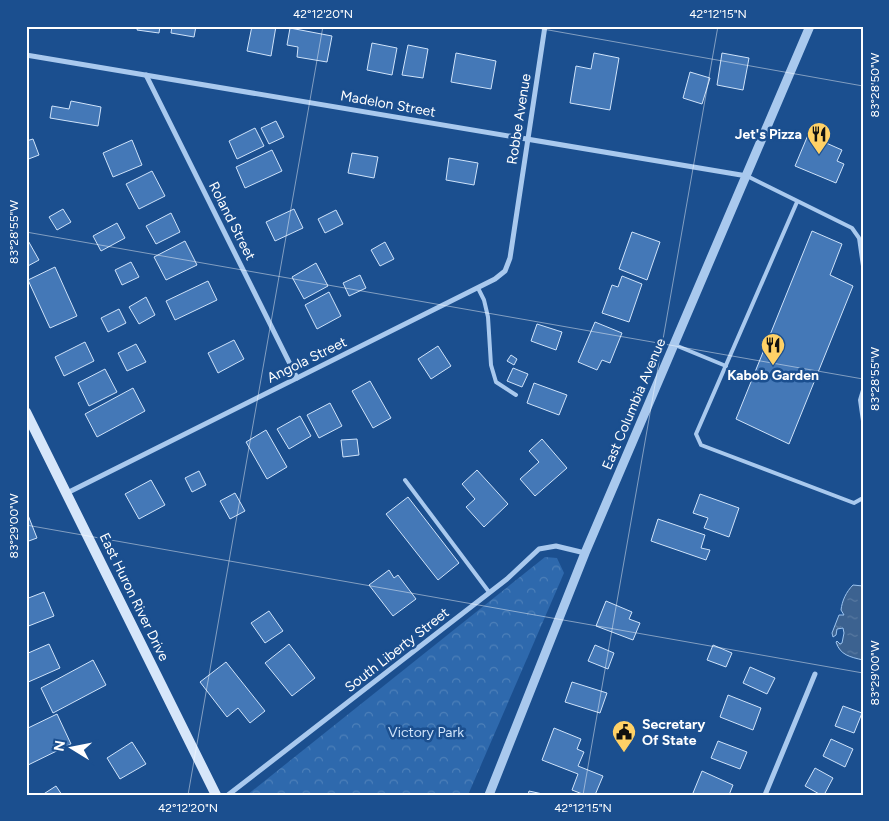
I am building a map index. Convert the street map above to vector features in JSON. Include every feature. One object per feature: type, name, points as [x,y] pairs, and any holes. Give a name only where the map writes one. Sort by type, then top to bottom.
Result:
[{"type":"main road","name":"East Huron River Drive","points":[[26,412],[216,795]]},
{"type":"street","name":"Robbe Avenue","points":[[516,216],[545,26]]},
{"type":"street","name":"East Columbia Avenue","points":[[489,795],[585,553],[810,26]]},
{"type":"street","name":"Madelon Street","points":[[26,55],[747,176]]},
{"type":"street","name":"Roland Street","points":[[146,75],[297,378]]},
{"type":"street","name":"Angola Street","points":[[67,492],[495,279],[508,265],[516,216]]},
{"type":"street","name":"South Liberty Street","points":[[228,795],[490,592],[539,549],[556,546],[585,553]]},
{"type":"street","points":[[765,795],[816,674]]},
{"type":"lane","points":[[747,176],[852,228],[858,238],[863,266]]},
{"type":"lane","points":[[797,202],[696,434],[700,445],[854,503],[863,498]]},
{"type":"lane","points":[[478,288],[484,300],[488,317],[491,365],[496,382],[516,395]]},
{"type":"lane","points":[[675,344],[726,366]]},
{"type":"lane","points":[[863,390],[860,400],[863,422]]},
{"type":"lane","points":[[405,480],[490,592]]},
{"type":"green space","name":"Victory Park","points":[[545,557],[557,558],[564,573],[468,795],[247,795]]},
{"type":"water","points":[[853,585],[863,586],[863,660],[846,655],[840,650],[836,642],[842,643],[843,628],[837,629],[836,635],[833,637],[832,633],[839,615],[844,615],[841,610],[842,603]]},
{"type":"building","points":[[138,26],[160,26],[159,33],[137,30]]},
{"type":"building","points":[[172,26],[196,26],[194,37],[171,33]]},
{"type":"building","points":[[252,26],[276,26],[271,56],[247,51]]},
{"type":"building","points":[[290,28],[332,36],[327,62],[297,57],[298,47],[287,45]]},
{"type":"building","points":[[372,43],[397,48],[392,75],[367,70]]},
{"type":"building","points":[[408,45],[428,49],[423,78],[402,75]]},
{"type":"building","points":[[456,53],[496,61],[491,89],[451,82]]},
{"type":"building","points":[[594,53],[619,58],[610,110],[570,103],[576,66],[591,69]]},
{"type":"building","points":[[722,53],[749,58],[743,90],[717,85]]},
{"type":"building","points":[[690,72],[710,78],[702,104],[683,98]]},
{"type":"building","points":[[71,101],[101,107],[98,126],[50,118],[52,106],[69,109]]},
{"type":"building","points":[[276,121],[284,137],[269,144],[261,128]]},
{"type":"building","points":[[255,128],[264,146],[237,159],[229,141]]},
{"type":"building","name":"Jet's Pizza","points":[[808,135],[842,150],[837,161],[844,164],[836,183],[795,166]]},
{"type":"building","points":[[33,139],[39,155],[26,160],[26,141]]},
{"type":"building","points":[[132,140],[142,165],[113,177],[103,153]]},
{"type":"building","points":[[272,150],[282,171],[245,188],[236,167]]},
{"type":"building","points":[[352,153],[378,157],[374,178],[348,173]]},
{"type":"building","points":[[449,158],[478,163],[474,185],[446,180]]},
{"type":"building","points":[[152,171],[165,196],[139,209],[126,184]]},
{"type":"building","points":[[63,209],[71,222],[57,230],[49,217]]},
{"type":"building","points":[[294,209],[303,228],[275,241],[266,222]]},
{"type":"building","points":[[336,210],[343,224],[325,233],[318,219]]},
{"type":"building","points":[[171,213],[180,232],[156,244],[146,226]]},
{"type":"building","points":[[117,223],[125,238],[101,251],[93,236]]},
{"type":"building","points":[[812,231],[842,244],[830,275],[853,286],[789,444],[736,419]]},
{"type":"building","points":[[632,232],[660,242],[647,280],[619,269]]},
{"type":"building","points":[[26,237],[39,260],[26,267]]},
{"type":"building","points":[[185,241],[197,265],[166,280],[154,257]]},
{"type":"building","points":[[385,242],[394,259],[380,266],[371,250]]},
{"type":"building","points":[[131,262],[139,277],[122,285],[115,270]]},
{"type":"building","points":[[316,263],[328,286],[304,299],[292,277]]},
{"type":"building","points":[[55,267],[77,316],[50,328],[28,280]]},
{"type":"building","points":[[360,275],[366,288],[349,296],[343,283]]},
{"type":"building","points":[[622,276],[642,284],[629,322],[602,313],[612,285],[618,287]]},
{"type":"building","points":[[208,281],[217,300],[175,320],[166,301]]},
{"type":"building","points":[[329,292],[341,316],[317,329],[305,305]]},
{"type":"building","points":[[146,297],[155,315],[139,324],[129,307]]},
{"type":"building","points":[[119,309],[126,323],[108,332],[101,318]]},
{"type":"building","points":[[595,322],[622,333],[610,363],[602,360],[597,370],[578,362]]},
{"type":"building","points":[[537,324],[562,332],[556,350],[531,341]]},
{"type":"building","points":[[234,340],[244,359],[218,373],[208,353]]},
{"type":"building","points":[[85,342],[94,361],[64,376],[55,357]]},
{"type":"building","points":[[136,344],[146,362],[127,371],[118,353]]},
{"type":"building","points":[[438,346],[451,366],[431,379],[418,359]]},
{"type":"building","points":[[511,355],[517,359],[514,365],[507,361]]},
{"type":"building","points":[[513,368],[528,374],[522,387],[507,381]]},
{"type":"building","points":[[105,369],[117,392],[89,406],[78,383]]},
{"type":"building","points":[[370,381],[391,418],[373,428],[352,391]]},
{"type":"building","points":[[534,383],[567,395],[559,415],[527,403]]},
{"type":"building","points":[[133,388],[145,411],[97,437],[85,414]]},
{"type":"building","points":[[330,403],[342,426],[319,438],[307,415]]},
{"type":"building","points":[[300,416],[311,436],[289,449],[277,429]]},
{"type":"building","points":[[266,430],[287,467],[267,479],[246,442]]},
{"type":"building","points":[[357,439],[359,455],[343,457],[341,440]]},
{"type":"building","points":[[542,439],[567,468],[535,496],[520,479],[539,462],[529,451]]},
{"type":"building","points":[[477,470],[508,504],[484,527],[466,507],[475,499],[462,484]]},
{"type":"building","points":[[199,471],[206,485],[192,492],[185,478]]},
{"type":"building","points":[[151,480],[165,505],[139,519],[125,494]]},
{"type":"building","points":[[235,493],[245,511],[230,519],[220,501]]},
{"type":"building","points":[[700,494],[739,508],[729,537],[704,528],[708,518],[693,513]]},
{"type":"building","points":[[408,497],[459,563],[438,580],[386,514]]},
{"type":"building","points":[[26,510],[37,538],[26,542]]},
{"type":"building","points":[[658,519],[705,535],[701,548],[710,550],[706,560],[651,541]]},
{"type":"building","points":[[389,570],[394,578],[398,575],[416,599],[393,616],[369,585]]},
{"type":"building","points":[[44,592],[54,616],[26,627],[26,599]]},
{"type":"building","points":[[606,601],[632,612],[629,619],[640,623],[633,640],[596,626]]},
{"type":"building","points":[[269,611],[283,631],[265,643],[251,623]]},
{"type":"building","points":[[49,644],[60,668],[26,683],[26,654]]},
{"type":"building","points":[[289,644],[315,678],[292,696],[265,663]]},
{"type":"building","points":[[595,645],[614,653],[608,669],[588,661]]},
{"type":"building","points":[[713,645],[732,653],[726,667],[707,660]]},
{"type":"building","points":[[93,660],[106,685],[53,713],[41,688]]},
{"type":"building","points":[[226,662],[265,711],[250,723],[238,708],[227,717],[200,682]]},
{"type":"building","points":[[750,667],[775,678],[767,694],[743,683]]},
{"type":"building","points":[[572,682],[607,693],[600,713],[565,702]]},
{"type":"building","points":[[728,695],[761,708],[753,730],[720,717]]},
{"type":"building","points":[[843,706],[862,713],[854,733],[835,726]]},
{"type":"building","points":[[57,714],[71,744],[26,766],[26,729]]},
{"type":"building","points":[[554,728],[581,739],[577,749],[584,752],[578,766],[603,776],[595,795],[585,795],[572,790],[578,774],[542,760]]},
{"type":"building","points":[[831,739],[853,749],[845,767],[823,756]]},
{"type":"building","points":[[718,741],[747,752],[740,769],[711,758]]},
{"type":"building","points":[[132,742],[146,764],[120,779],[107,758]]},
{"type":"building","points":[[815,768],[833,778],[824,795],[805,786]]},
{"type":"building","points":[[702,771],[733,785],[729,795],[696,795],[693,793]]},
{"type":"building","points":[[56,786],[62,795],[42,795]]},
{"type":"building","points":[[529,791],[547,795],[528,795]]},
{"type":"place","name":"Jet's Pizza","points":[[819,155]]},
{"type":"place","name":"Kabob Garden","points":[[773,366]]},
{"type":"place","name":"Secretary Of State","points":[[624,753]]}]
